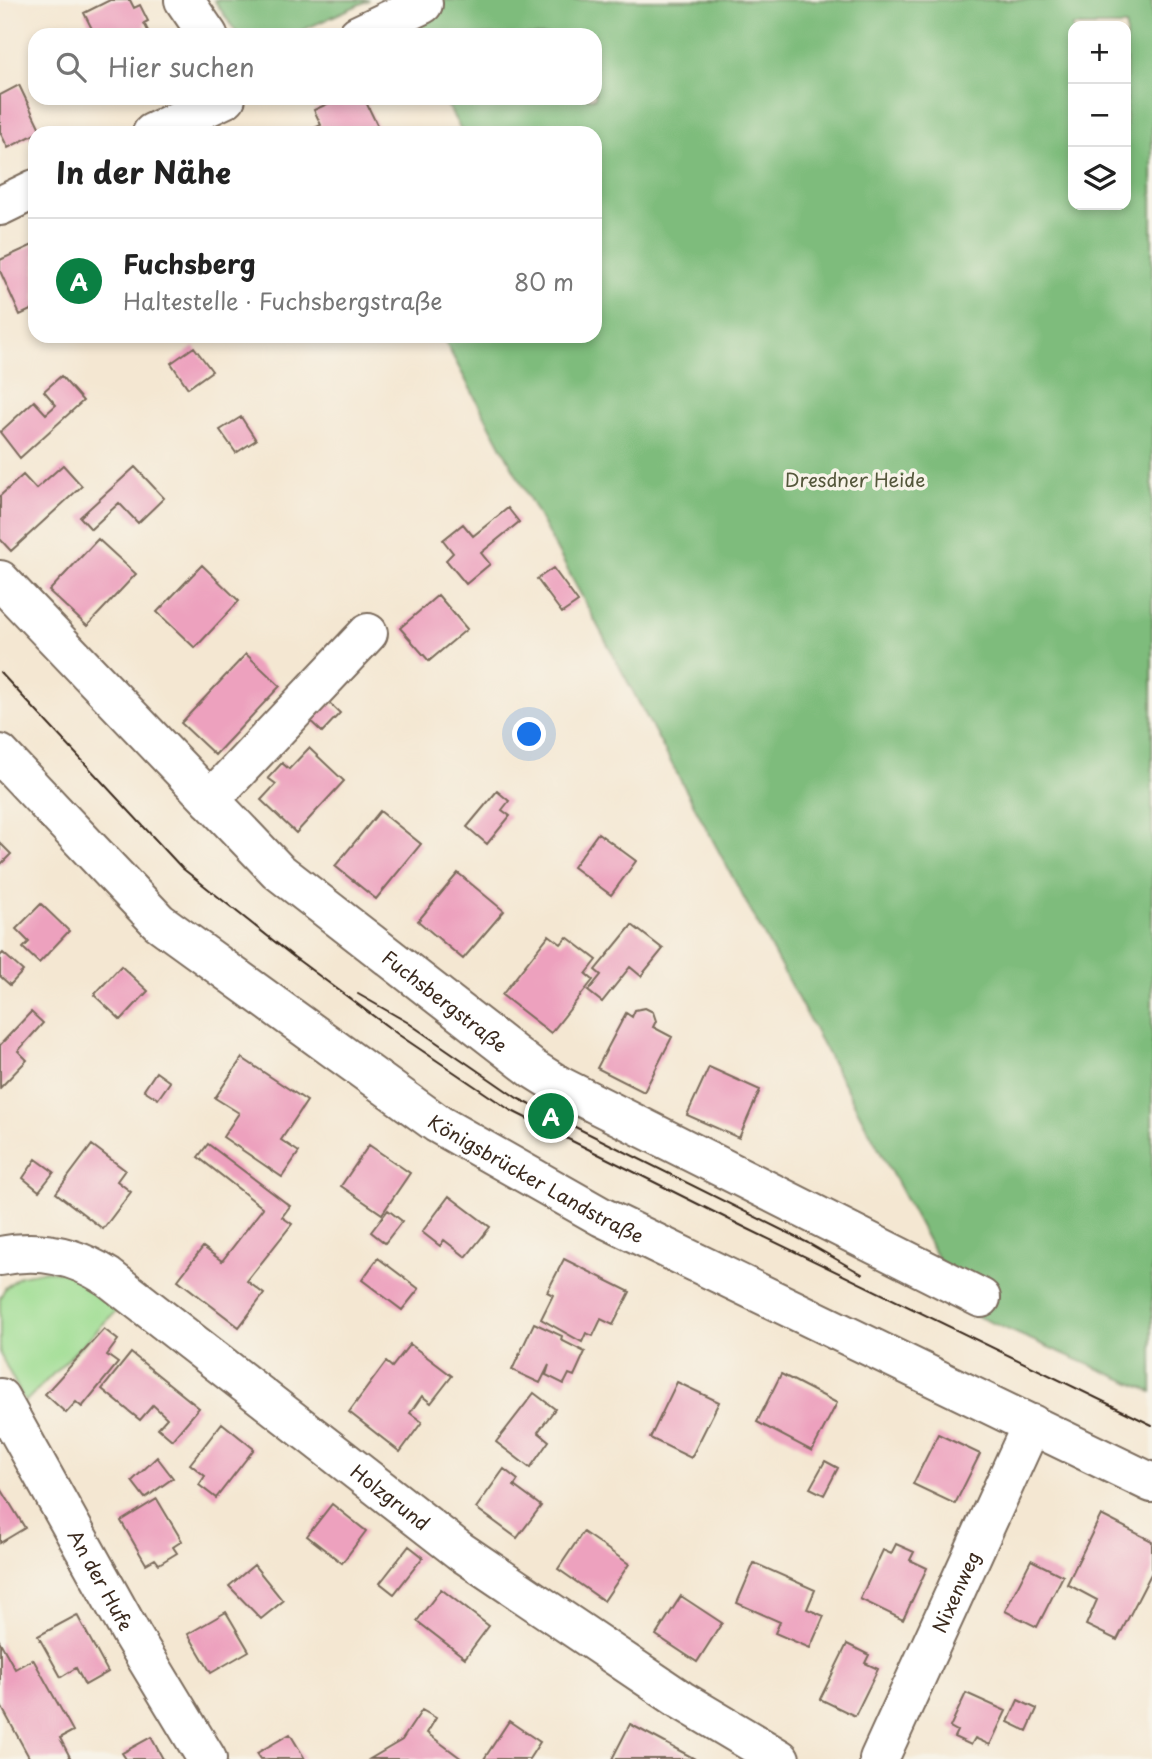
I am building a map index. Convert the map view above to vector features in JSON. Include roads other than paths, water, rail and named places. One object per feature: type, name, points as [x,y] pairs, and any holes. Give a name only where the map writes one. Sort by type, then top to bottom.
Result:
[{"type":"street","points":[[184,0],[203,28]]},
{"type":"street","points":[[373,28],[423,4]]},
{"type":"street","points":[[167,126],[211,105]]},
{"type":"street","points":[[0,206],[28,192]]},
{"type":"street","name":"Fuchsbergstraße","points":[[0,580],[278,871],[542,1074],[981,1298]]},
{"type":"street","points":[[210,800],[368,633]]},
{"type":"street","name":"Königsbrücker Landstraße","points":[[0,754],[159,922],[438,1124],[602,1217],[1152,1483]]},
{"type":"street","name":"Holzgrund","points":[[0,1256],[15,1253],[65,1255],[108,1277],[460,1550],[681,1700],[780,1759]]},
{"type":"street","name":"An der Hufe","points":[[0,1398],[132,1635],[208,1759]]},
{"type":"street","name":"Nixenweg","points":[[879,1759],[1032,1424]]},
{"type":"tram line","points":[[0,672],[182,868],[294,957],[399,1035],[510,1110],[1152,1425]]},
{"type":"tram line","points":[[358,994],[407,1022],[517,1098],[808,1243],[862,1274]]},
{"type":"place","name":"Fuchsberg","points":[[551,1116]]},
{"type":"park label","name":"Dresdner Heide","points":[[855,479]]}]
